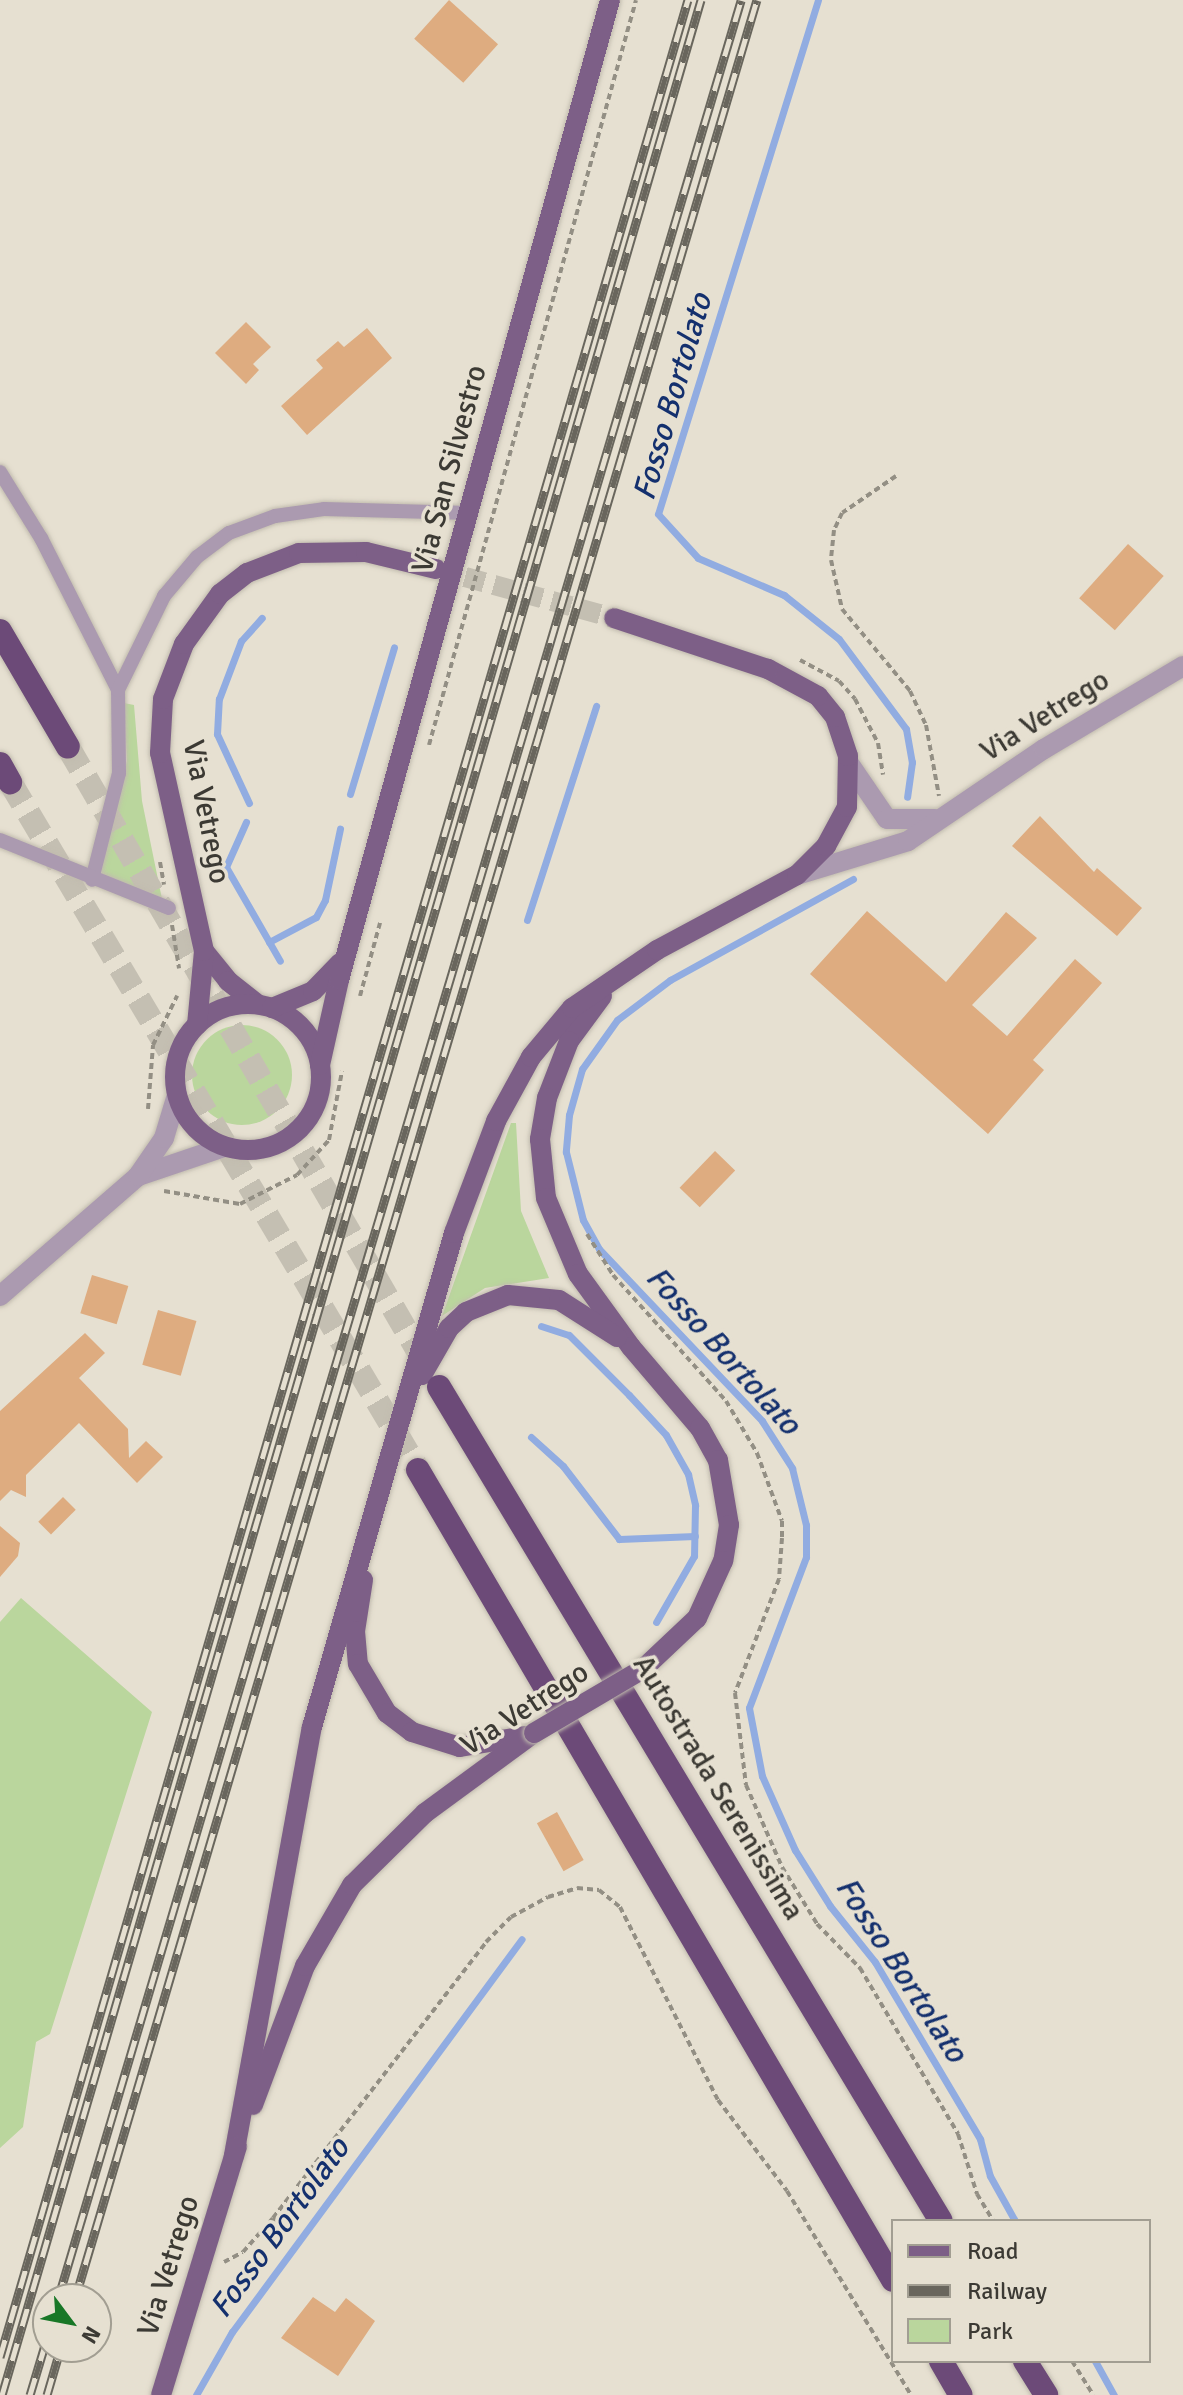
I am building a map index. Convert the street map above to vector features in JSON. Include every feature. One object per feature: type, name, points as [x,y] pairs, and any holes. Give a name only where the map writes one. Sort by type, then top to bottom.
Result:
[{"type":"highway","points":[[0,631],[68,747]]},
{"type":"highway","name":"Autostrada Serenissima","points":[[439,1387],[940,2219]]},
{"type":"highway","points":[[418,1470],[891,2277]]},
{"type":"highway","points":[[942,2363],[961,2395]]},
{"type":"highway","points":[[1026,2363],[1046,2395]]},
{"type":"main road","name":"Via San Silvestro","points":[[320,1065],[347,953],[610,0]]},
{"type":"main road","name":"Via Vetrego","points":[[177,1095],[175,1070],[182,1046],[197,1025],[204,951],[160,753],[159,729],[171,673],[198,622],[220,594],[247,573],[299,553],[366,552],[436,569]]},
{"type":"main road","name":"Via Vetrego","points":[[234,2155],[294,1802],[342,1612],[367,1548],[454,1233],[496,1121],[531,1057],[561,1020],[620,974],[797,875],[837,828],[847,807],[850,765],[835,717],[801,684],[614,618]]},
{"type":"main road","name":"Via Vetrego","points":[[204,951],[228,981],[304,1029],[320,1065],[320,1090],[311,1114],[295,1133],[273,1146],[249,1151],[224,1147]]},
{"type":"main road","name":"Via San Silvestro","points":[[264,1006],[313,991],[347,953]]},
{"type":"main road","name":"Via Vetrego","points":[[161,2395],[234,2155],[305,1966],[352,1885],[425,1813],[534,1733],[643,1669],[697,1618],[723,1561],[729,1525],[727,1494],[706,1438],[631,1347],[568,1258],[551,1220],[540,1168],[547,1098],[560,1060],[578,1024],[620,974]]},
{"type":"main road","points":[[197,1025],[214,1012],[264,1006]]},
{"type":"main road","points":[[177,1095],[186,1117],[224,1147]]},
{"type":"main road","points":[[406,1412],[449,1328],[493,1299],[528,1294],[559,1300],[631,1347]]},
{"type":"main road","points":[[367,1548],[355,1647],[377,1703],[412,1732],[446,1745],[479,1747],[534,1733]]},
{"type":"street","name":"Via Vetrego","points":[[797,875],[887,851],[1183,666]]},
{"type":"street","name":"Via Vetrego","points":[[850,765],[887,819],[939,818]]},
{"type":"street","name":"Via Vetrego","points":[[0,1296],[138,1176],[164,1138],[177,1095]]},
{"type":"street","name":"Via Vetrego","points":[[138,1176],[224,1147]]},
{"type":"lane","points":[[0,472],[41,538],[118,690],[119,773],[92,880]]},
{"type":"lane","points":[[118,690],[164,596],[197,557],[229,533],[275,516],[324,509],[469,513]]},
{"type":"lane","points":[[0,840],[92,880],[169,908]]},
{"type":"path","points":[[896,476],[842,513],[831,560],[842,609],[910,691],[926,725],[934,780]]},
{"type":"path","points":[[157,849],[179,977]]},
{"type":"path","points":[[148,1112],[153,1045],[178,985]]},
{"type":"path","points":[[580,1224],[613,1275],[726,1401],[757,1453],[782,1521],[779,1579],[735,1693],[746,1785],[782,1867],[817,1924],[860,1968],[958,2134],[977,2194],[992,2219]]},
{"type":"path","points":[[203,2257],[224,2262],[243,2252],[273,2218],[486,1942],[511,1917],[548,1897],[577,1888],[599,1890],[620,1907],[718,2100],[787,2191],[891,2362]]},
{"type":"path","points":[[273,2218],[291,2231]]},
{"type":"path","points":[[892,2363],[911,2395]]},
{"type":"path","points":[[1073,2363],[1093,2395]]},
{"type":"green space","points":[[124,703],[134,705],[142,801],[162,899],[103,878],[101,868],[127,761]]},
{"type":"green space","points":[[242,1025],[270,1033],[284,1047],[292,1075],[284,1103],[270,1117],[242,1125],[214,1117],[200,1103],[192,1075],[200,1047],[214,1033]]},
{"type":"green space","points":[[511,1123],[516,1123],[521,1211],[549,1278],[485,1288],[442,1316]]},
{"type":"green space","points":[[21,1598],[152,1712],[50,2034],[36,2042],[23,2127],[0,2148],[0,1622]]},
{"type":"building","points":[[449,0],[498,44],[463,83],[414,39]]},
{"type":"building","points":[[246,322],[271,347],[253,364],[259,370],[246,384],[215,353]]},
{"type":"building","points":[[367,328],[392,358],[307,435],[281,406],[323,368],[316,360],[338,341],[344,347]]},
{"type":"building","points":[[1128,544],[1164,576],[1115,630],[1079,598]]},
{"type":"building","points":[[1040,816],[1094,872],[1097,868],[1142,908],[1117,936],[1012,846]]},
{"type":"building","points":[[867,911],[946,982],[1006,912],[1037,938],[972,1005],[1007,1036],[1075,959],[1102,983],[1033,1060],[1044,1070],[988,1134],[810,974]]},
{"type":"building","points":[[715,1151],[735,1170],[700,1207],[680,1188]]},
{"type":"building","points":[[92,1275],[128,1286],[117,1324],[80,1313]]},
{"type":"building","points":[[158,1310],[196,1321],[181,1376],[142,1365]]},
{"type":"building","points":[[85,1333],[105,1353],[79,1378],[128,1429],[129,1458],[146,1441],[163,1457],[137,1483],[79,1423],[26,1475],[26,1497],[11,1490],[0,1501],[0,1411]]},
{"type":"building","points":[[63,1497],[76,1510],[51,1534],[38,1522]]},
{"type":"building","points":[[0,1526],[20,1543],[18,1556],[0,1577]]},
{"type":"building","points":[[557,1812],[584,1860],[564,1871],[537,1823]]},
{"type":"building","points":[[313,2297],[335,2312],[346,2298],[375,2321],[338,2376],[281,2338]]},
{"type":"waterway","name":"Fosso Bortolato","points":[[818,0],[658,514],[698,558],[784,595],[839,639],[906,729],[912,762],[907,797]]},
{"type":"waterway","points":[[249,803],[217,734],[219,699],[241,641],[262,618]]},
{"type":"waterway","points":[[350,794],[394,647]]},
{"type":"waterway","points":[[527,920],[596,706]]},
{"type":"waterway","points":[[246,822],[226,867],[280,961]]},
{"type":"waterway","points":[[269,942],[316,917],[325,900],[340,829]]},
{"type":"waterway","name":"Fosso Bortolato","points":[[853,879],[670,980],[617,1020],[582,1069],[569,1115],[566,1152],[583,1220],[599,1249],[762,1421],[792,1468],[806,1525],[806,1557],[749,1708],[762,1776],[795,1850],[830,1906],[875,1962],[980,2139],[990,2176],[1014,2219]]},
{"type":"waterway","points":[[541,1326],[569,1335],[629,1395],[666,1435],[688,1474],[695,1505],[694,1556],[656,1622]]},
{"type":"waterway","points":[[531,1437],[563,1466],[619,1539],[695,1536]]},
{"type":"waterway","name":"Fosso Bortolato","points":[[196,2395],[232,2332],[522,1939]]},
{"type":"waterway","name":"Fosso Bortolato","points":[[1096,2363],[1114,2395]]},
{"type":"tunnel","points":[[436,569],[614,618]]},
{"type":"tunnel","points":[[68,747],[428,1368]]},
{"type":"tunnel","points":[[10,782],[418,1470]]},
{"type":"railway","points":[[0,2357],[688,0]]},
{"type":"railway","points":[[2,2395],[701,0]]},
{"type":"railway","points":[[63,2283],[741,0]]},
{"type":"railway","points":[[80,2283],[757,0]]},
{"type":"railway","points":[[30,2395],[40,2363]]},
{"type":"railway","points":[[47,2395],[56,2363]]}]
